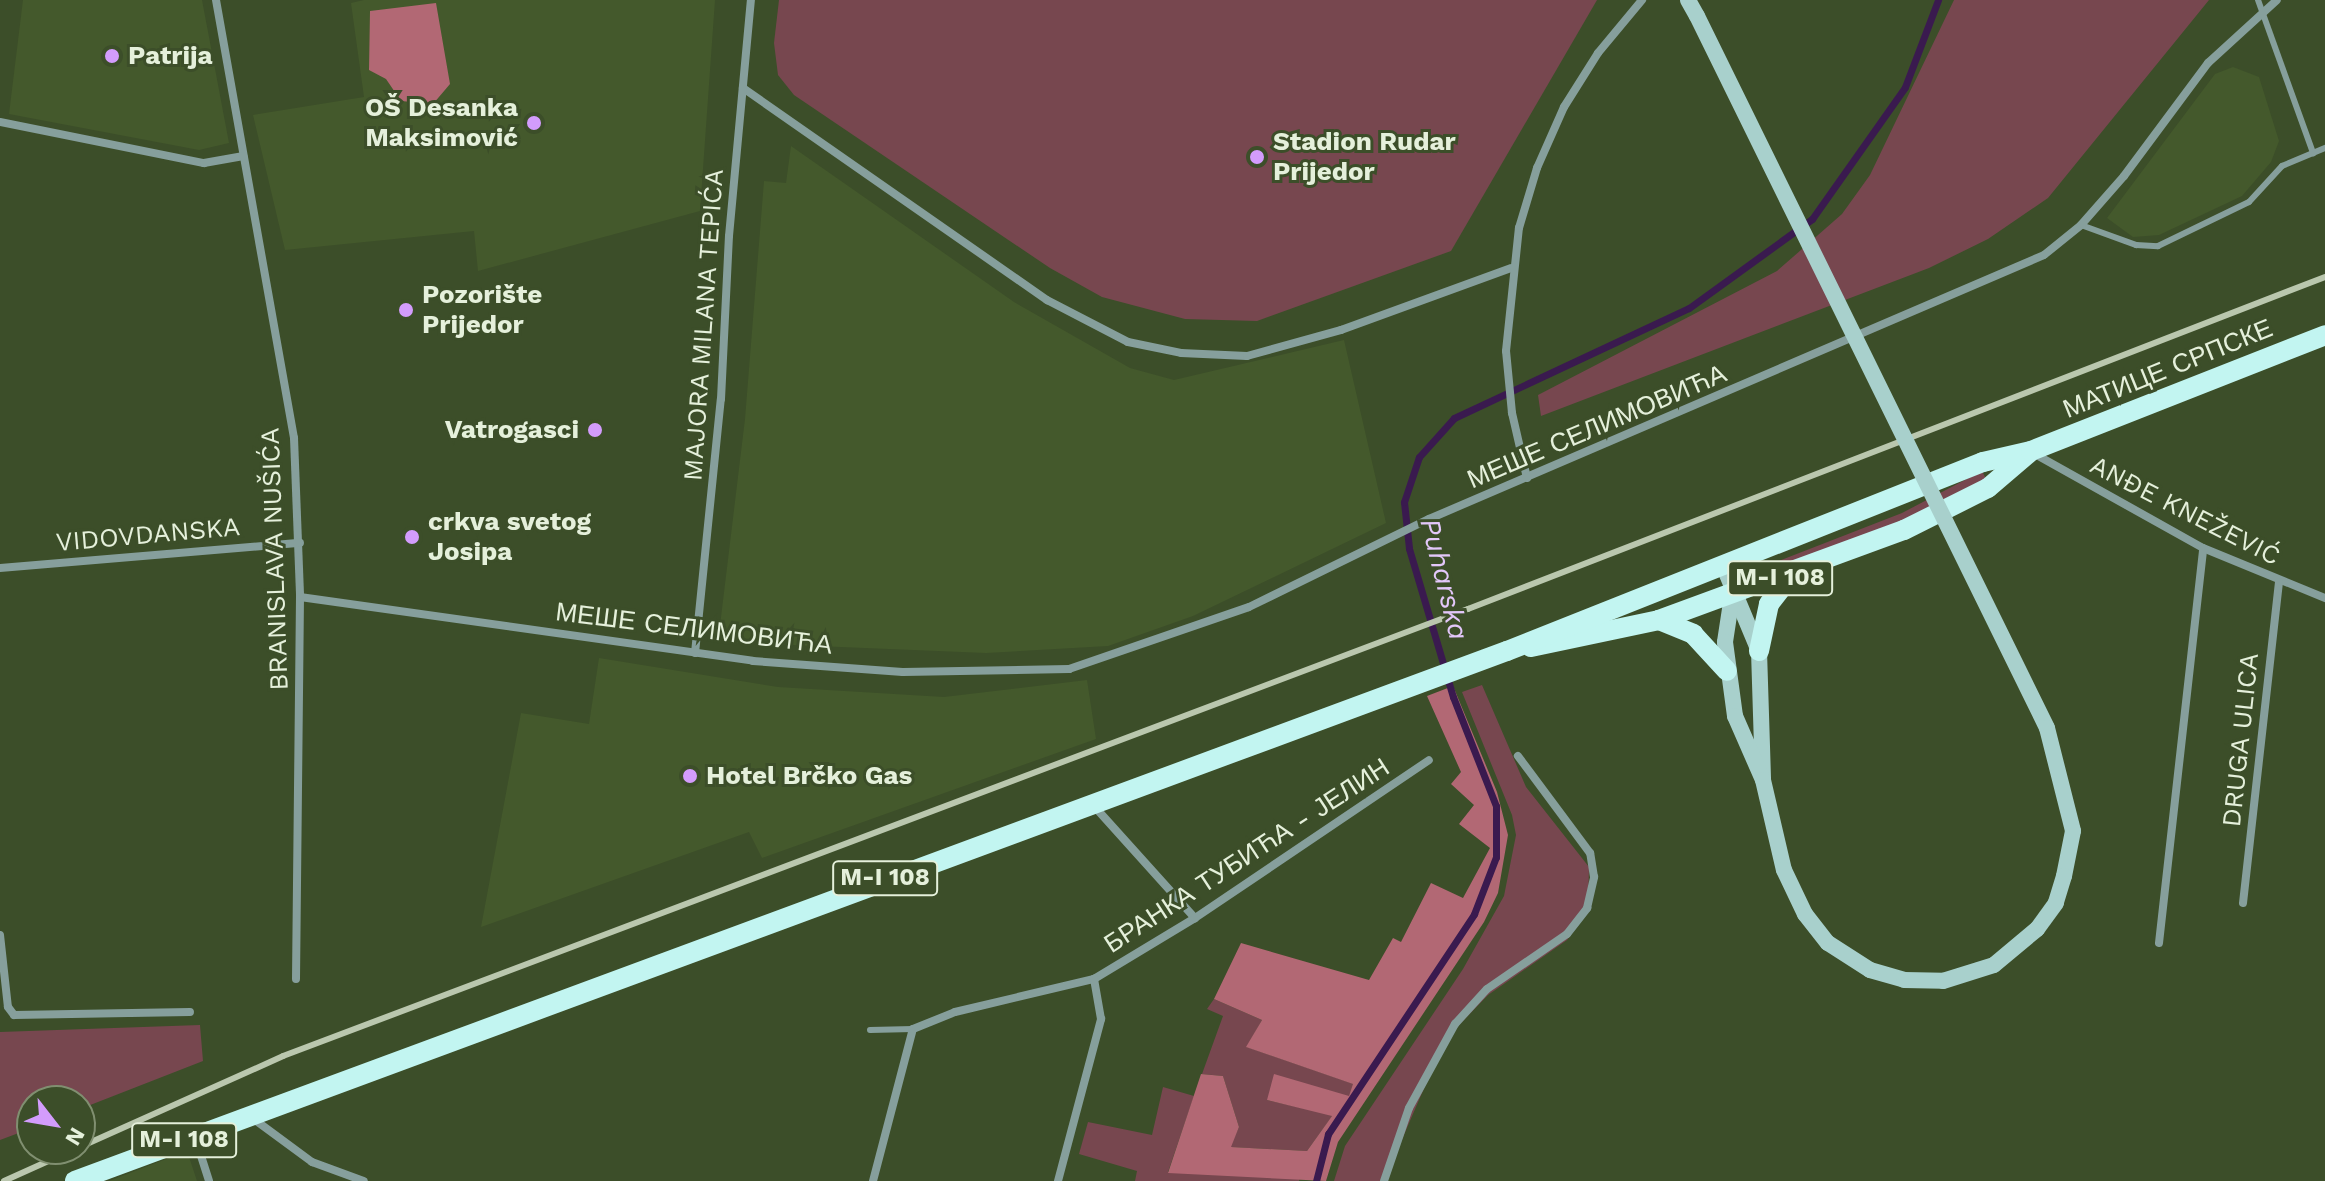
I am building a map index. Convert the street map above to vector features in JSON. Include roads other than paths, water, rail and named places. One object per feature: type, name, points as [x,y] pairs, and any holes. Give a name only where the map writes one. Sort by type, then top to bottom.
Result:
[{"type":"main road","name":"МАТИЦЕ СРПСКЕ","points":[[2031,451],[2325,335]]},
{"type":"main road","name":"M-I 108","points":[[75,1181],[1090,801],[1507,651],[1983,462],[2031,451]]},
{"type":"main road","name":"M-I 108","points":[[1507,651],[1659,620],[1793,573],[1904,530],[1988,488],[2031,451]]},
{"type":"main road","points":[[1759,651],[1769,604],[1793,573]]},
{"type":"main road","points":[[1659,620],[1693,634],[1727,671]]},
{"type":"street","name":"BRANISLAVA NUŠIĆA","points":[[216,0],[294,438],[300,543],[296,979]]},
{"type":"street","name":"MAJORA MILANA TEPIĆA","points":[[695,653],[721,399],[751,0]]},
{"type":"street","points":[[1527,478],[1512,413],[1506,351],[1511,268],[1527,198],[1564,107],[1598,53],[1642,0]]},
{"type":"street","points":[[1688,0],[2047,728],[2073,831],[2064,876],[2056,903],[2037,929],[1994,965],[1943,981],[1904,980],[1870,970],[1828,943],[1784,870],[1763,780],[1759,651],[1732,596],[1723,565]]},
{"type":"street","name":"МЕШЕ СЕЛИМОВИЋА","points":[[300,597],[695,653],[903,672],[1069,669],[1249,607],[1429,519],[1990,282],[2044,255],[2081,225],[2208,63],[2277,0]]},
{"type":"street","points":[[743,88],[1047,300],[1128,342],[1181,353],[1247,356],[1341,330],[1511,268]]},
{"type":"street","points":[[0,122],[204,163],[243,156]]},
{"type":"street","name":"ANĐE KNEŽEVIĆ","points":[[2031,451],[2203,548],[2279,582],[2325,598]]},
{"type":"street","name":"VIDOVDANSKA","points":[[0,568],[300,543]]},
{"type":"street","points":[[2159,943],[2203,548]]},
{"type":"street","name":"DRUGA ULICA","points":[[2243,903],[2279,582]]},
{"type":"street","points":[[1732,596],[1727,671],[1744,743],[1763,780]]},
{"type":"street","points":[[1384,1181],[1409,1108],[1455,1024],[1487,989],[1567,934],[1587,908],[1594,877],[1590,853],[1518,756]]},
{"type":"street","name":"БРАНКА ТУБИЋА - ЈЕЛИН","points":[[913,1029],[955,1012],[1094,979],[1195,918],[1429,760]]},
{"type":"street","points":[[1090,801],[1195,918]]},
{"type":"street","points":[[0,935],[8,1007],[14,1015],[190,1012]]},
{"type":"street","points":[[1058,1181],[1101,1019],[1094,979]]},
{"type":"street","points":[[873,1181],[913,1029]]},
{"type":"street","points":[[251,1117],[312,1162],[364,1181]]},
{"type":"street","points":[[195,1136],[209,1181]]},
{"type":"lane","points":[[2258,0],[2313,153]]},
{"type":"lane","points":[[2081,225],[2136,245],[2158,246],[2249,202],[2282,166],[2325,148]]},
{"type":"lane","points":[[870,1030],[913,1029]]},
{"type":"waterway","name":"Puharska","points":[[1316,1181],[1328,1134],[1474,914],[1496,857],[1496,806],[1453,697],[1409,548],[1404,502],[1419,457],[1454,418],[1689,308],[1812,219],[1905,87],[1938,0]]},
{"type":"railway","points":[[96,1140],[283,1056],[1468,609],[2325,277]]},
{"type":"railway","points":[[4,1181],[40,1165]]},
{"type":"place","name":"Patrija","points":[[112,56]]},
{"type":"place","name":"OŠ Desanka Maksimović","points":[[534,123]]},
{"type":"place","name":"Stadion Rudar Prijedor","points":[[1257,157]]},
{"type":"place","name":"Pozorište Prijedor","points":[[406,310]]},
{"type":"place","name":"Vatrogasci","points":[[595,430]]},
{"type":"place","name":"crkva svetog Josipa","points":[[412,537]]},
{"type":"place","name":"Hotel Brčko Gas","points":[[690,776]]}]
